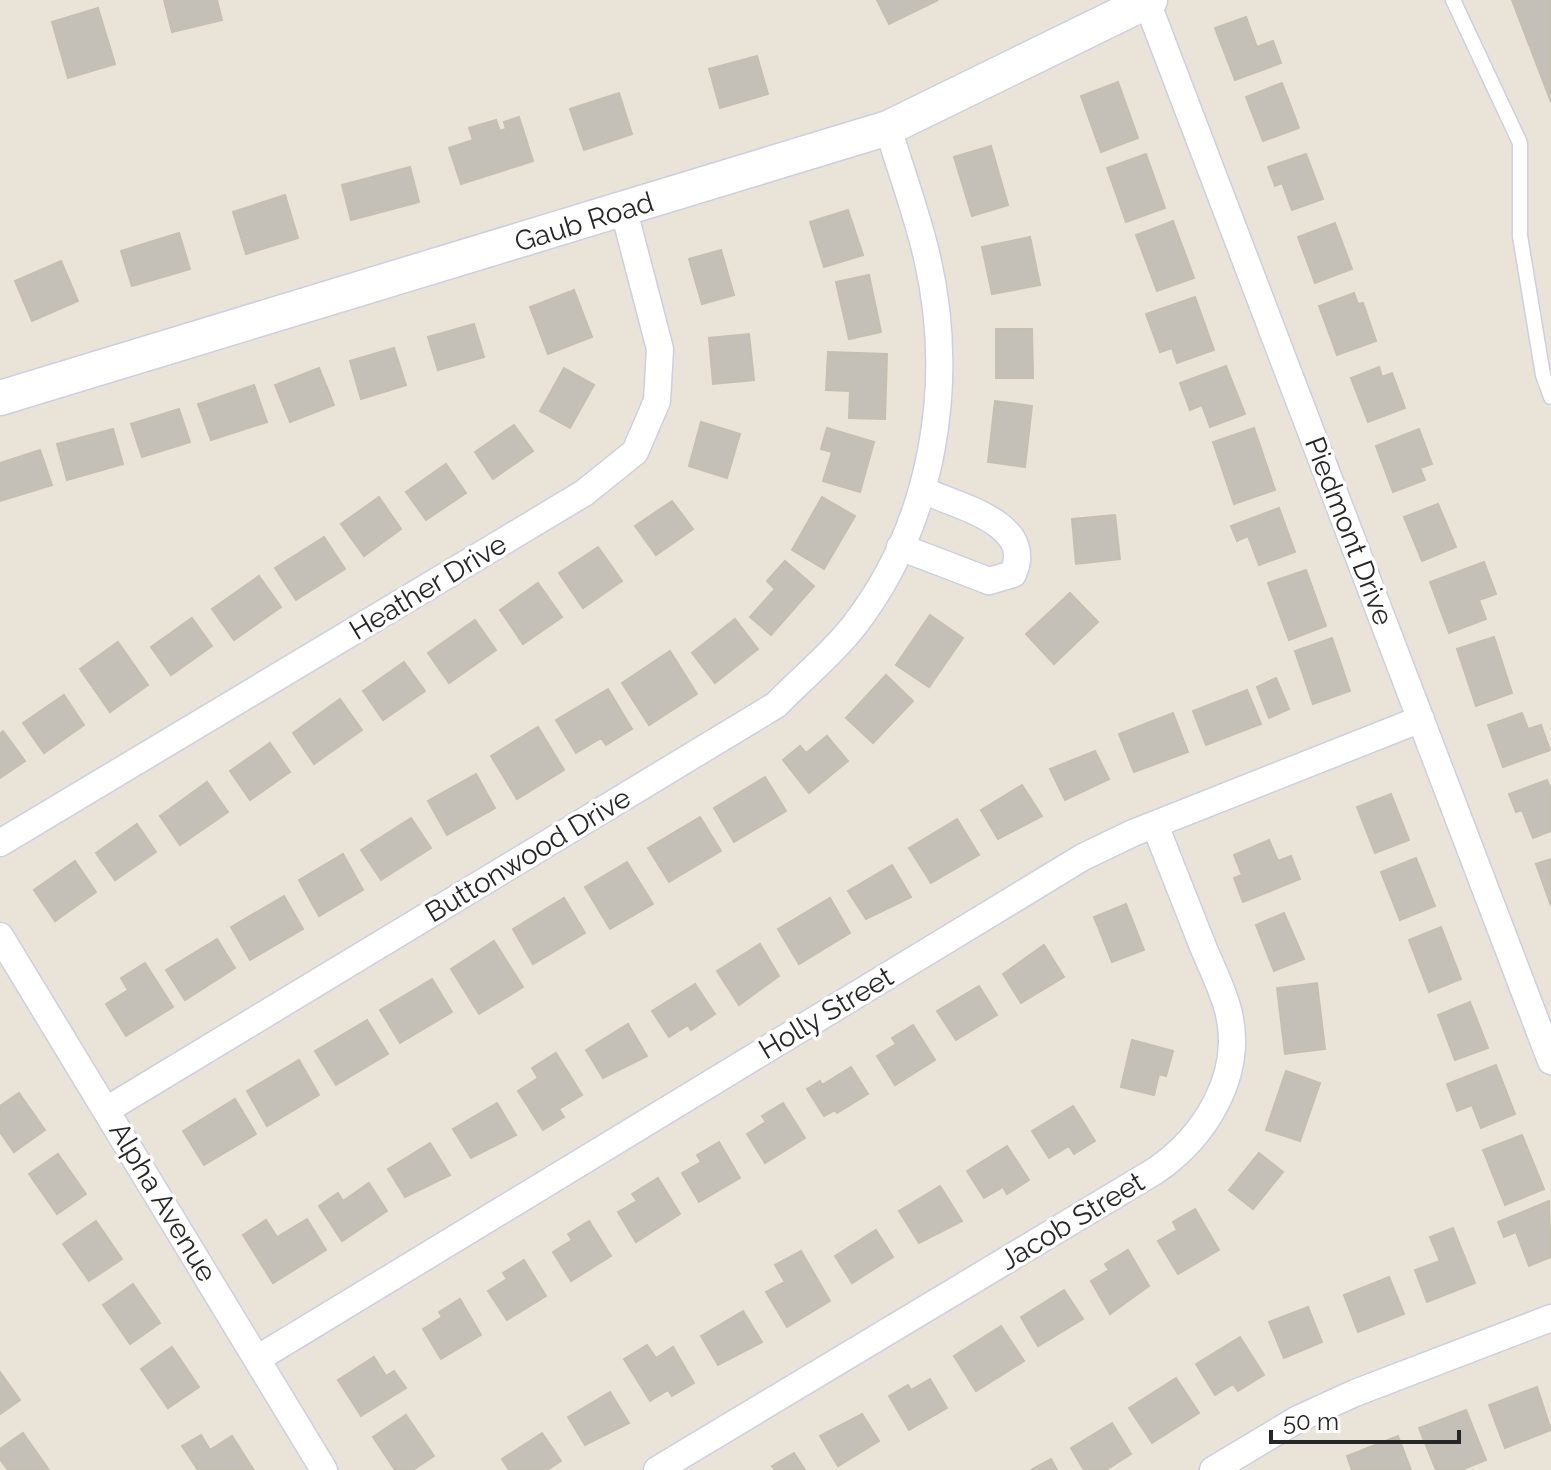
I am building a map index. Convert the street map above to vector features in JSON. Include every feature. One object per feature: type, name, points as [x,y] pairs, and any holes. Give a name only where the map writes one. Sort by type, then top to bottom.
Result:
[{"type":"street","name":"Gaub Road","points":[[0,398],[624,211],[888,128],[1148,1]]},
{"type":"street","name":"Piedmont Drive","points":[[1148,1],[1551,1061]]},
{"type":"street","name":"Buttonwood Drive","points":[[108,1109],[776,705],[852,628],[876,593],[900,547],[922,490],[937,422],[936,311],[927,256],[888,128]]},
{"type":"street","name":"Heather Drive","points":[[0,843],[584,493],[635,452],[657,401],[660,349],[624,211]]},
{"type":"street","points":[[900,547],[989,581],[1013,574],[1020,560],[1018,544],[996,522],[922,490]]},
{"type":"street","name":"Holly Street","points":[[257,1359],[1058,872],[1111,843],[1421,719]]},
{"type":"street","name":"Jacob Street","points":[[657,1470],[1155,1171],[1180,1153],[1200,1131],[1225,1082],[1230,1050],[1229,1013],[1155,825]]},
{"type":"street","name":"Alpha Avenue","points":[[0,936],[108,1109],[324,1470]]},
{"type":"street","points":[[1213,1470],[1298,1419],[1355,1393],[1551,1318]]},
{"type":"lane","points":[[1453,0],[1520,143],[1520,236],[1543,375],[1551,397]]},
{"type":"building","points":[[164,0],[217,0],[222,20],[172,32]]},
{"type":"building","points":[[877,0],[938,0],[889,24]]},
{"type":"building","points":[[1512,0],[1551,0],[1551,102]]},
{"type":"building","points":[[98,8],[115,64],[68,78],[52,22]]},
{"type":"building","points":[[1246,17],[1257,47],[1273,41],[1281,63],[1235,80],[1215,28]]},
{"type":"building","points":[[757,56],[768,94],[720,108],[709,69]]},
{"type":"building","points":[[1118,82],[1138,138],[1101,152],[1081,96]]},
{"type":"building","points":[[1282,83],[1299,128],[1263,141],[1246,97]]},
{"type":"building","points":[[619,93],[632,134],[584,150],[570,109]]},
{"type":"building","points":[[519,117],[533,161],[461,184],[449,148],[473,140],[469,128],[496,120],[500,131],[506,129],[504,122]]},
{"type":"building","points":[[991,146],[1008,205],[972,216],[954,157]]},
{"type":"building","points":[[1146,154],[1165,208],[1126,222],[1107,168]]},
{"type":"building","points":[[1306,154],[1323,199],[1292,210],[1282,183],[1275,186],[1268,167]]},
{"type":"building","points":[[410,167],[419,202],[351,220],[342,185]]},
{"type":"building","points":[[285,195],[298,238],[246,254],[233,212]]},
{"type":"building","points":[[848,210],[863,255],[824,267],[810,222]]},
{"type":"building","points":[[1173,221],[1194,278],[1157,291],[1136,235]]},
{"type":"building","points":[[1335,223],[1352,269],[1315,283],[1298,237]]},
{"type":"building","points":[[179,233],[190,269],[132,286],[121,251]]},
{"type":"building","points":[[1030,237],[1040,285],[992,294],[982,247]]},
{"type":"building","points":[[721,250],[734,295],[702,304],[689,259]]},
{"type":"building","points":[[61,261],[78,301],[32,321],[15,281]]},
{"type":"building","points":[[869,275],[881,332],[849,339],[836,282]]},
{"type":"building","points":[[574,290],[592,337],[548,354],[530,307]]},
{"type":"building","points":[[1354,293],[1358,304],[1363,303],[1376,341],[1337,355],[1319,306]]},
{"type":"building","points":[[1195,297],[1214,350],[1177,363],[1172,348],[1160,352],[1146,314]]},
{"type":"building","points":[[474,324],[484,357],[438,370],[428,337]]},
{"type":"building","points":[[996,329],[1032,329],[1033,378],[996,378]]},
{"type":"building","points":[[749,334],[754,380],[713,384],[709,338]]},
{"type":"building","points":[[394,348],[406,385],[361,399],[350,361]]},
{"type":"building","points":[[828,352],[887,354],[885,419],[849,418],[850,391],[826,390]]},
{"type":"building","points":[[1226,366],[1245,414],[1210,427],[1202,405],[1190,410],[1180,383]]},
{"type":"building","points":[[1379,367],[1382,377],[1392,373],[1405,408],[1368,422],[1351,378]]},
{"type":"building","points":[[319,368],[334,405],[290,422],[275,385]]},
{"type":"building","points":[[564,368],[594,385],[570,428],[540,411]]},
{"type":"building","points":[[254,385],[267,422],[211,440],[198,404]]},
{"type":"building","points":[[995,401],[1032,406],[1025,467],[988,462]]},
{"type":"building","points":[[179,409],[190,442],[142,457],[131,424]]},
{"type":"building","points":[[701,422],[740,434],[727,478],[689,466]]},
{"type":"building","points":[[514,425],[533,451],[493,479],[475,452]]},
{"type":"building","points":[[827,428],[874,442],[860,492],[823,481],[832,452],[821,449]]},
{"type":"building","points":[[1254,428],[1275,490],[1234,504],[1213,442]]},
{"type":"building","points":[[113,429],[123,464],[67,480],[57,444]]},
{"type":"building","points":[[1419,429],[1432,464],[1420,468],[1425,480],[1393,492],[1376,446]]},
{"type":"building","points":[[40,450],[52,485],[0,501],[0,463]]},
{"type":"building","points":[[446,464],[466,493],[426,520],[406,492]]},
{"type":"building","points":[[379,497],[401,529],[364,556],[341,524]]},
{"type":"building","points":[[822,497],[855,516],[824,569],[792,550]]},
{"type":"building","points":[[672,501],[693,529],[656,555],[635,526]]},
{"type":"building","points":[[1438,504],[1456,547],[1422,561],[1404,517]]},
{"type":"building","points":[[1279,508],[1295,552],[1259,565],[1248,536],[1237,541],[1231,526]]},
{"type":"building","points":[[1115,515],[1120,559],[1076,564],[1072,519]]},
{"type":"building","points":[[324,537],[345,569],[296,600],[275,568]]},
{"type":"building","points":[[598,547],[622,581],[583,608],[559,573]]},
{"type":"building","points":[[785,561],[814,586],[771,635],[750,617],[775,589],[767,581]]},
{"type":"building","points":[[1484,562],[1496,594],[1479,600],[1486,619],[1449,633],[1430,582]]},
{"type":"building","points":[[1306,570],[1326,626],[1289,640],[1268,583]]},
{"type":"building","points":[[259,576],[281,607],[234,640],[212,609]]},
{"type":"building","points":[[538,583],[562,617],[523,644],[500,610]]},
{"type":"building","points":[[1070,593],[1098,622],[1054,664],[1026,634]]},
{"type":"building","points":[[930,615],[963,638],[929,687],[896,665]]},
{"type":"building","points":[[192,618],[212,646],[171,675],[151,647]]},
{"type":"building","points":[[735,619],[758,649],[715,683],[692,653]]},
{"type":"building","points":[[475,620],[496,650],[449,683],[428,653]]},
{"type":"building","points":[[1494,637],[1512,693],[1476,706],[1457,649]]},
{"type":"building","points":[[1332,638],[1350,691],[1313,704],[1295,651]]},
{"type":"building","points":[[118,642],[148,685],[110,712],[80,669]]},
{"type":"building","points":[[670,651],[697,694],[649,725],[622,683]]},
{"type":"building","points":[[404,662],[425,691],[383,720],[363,691]]},
{"type":"building","points":[[886,675],[913,701],[873,743],[846,718]]},
{"type":"building","points":[[1276,678],[1289,709],[1269,718],[1257,687]]},
{"type":"building","points":[[608,689],[632,729],[606,745],[601,738],[576,753],[556,720]]},
{"type":"building","points":[[1247,690],[1261,724],[1206,745],[1193,711]]},
{"type":"building","points":[[64,695],[84,725],[44,753],[23,723]]},
{"type":"building","points":[[340,699],[362,730],[314,764],[293,733]]},
{"type":"building","points":[[1173,713],[1188,752],[1134,772],[1119,734]]},
{"type":"building","points":[[1522,713],[1528,729],[1541,725],[1550,750],[1503,767],[1488,725]]},
{"type":"building","points":[[538,727],[564,770],[517,799],[491,756]]},
{"type":"building","points":[[3,731],[25,761],[0,778],[0,734]]},
{"type":"building","points":[[827,736],[848,761],[809,793],[783,760],[800,746],[806,753]]},
{"type":"building","points":[[270,743],[290,772],[250,800],[230,771]]},
{"type":"building","points":[[1095,751],[1109,779],[1065,800],[1050,769]]},
{"type":"building","points":[[476,774],[495,808],[447,835],[428,801]]},
{"type":"building","points":[[765,777],[786,811],[734,842],[714,808]]},
{"type":"building","points":[[1547,780],[1551,790],[1551,831],[1533,838],[1522,810],[1516,812],[1509,794]]},
{"type":"building","points":[[207,782],[228,812],[180,845],[160,816]]},
{"type":"building","points":[[1022,785],[1042,816],[998,839],[981,810]]},
{"type":"building","points":[[1391,794],[1409,840],[1375,853],[1357,807]]},
{"type":"building","points":[[700,817],[721,851],[669,882],[648,848]]},
{"type":"building","points":[[411,818],[431,848],[381,880],[361,850]]},
{"type":"building","points":[[957,819],[979,855],[931,883],[909,848]]},
{"type":"building","points":[[137,824],[156,852],[115,880],[96,853]]},
{"type":"building","points":[[1269,840],[1278,861],[1291,856],[1300,879],[1243,902],[1234,878],[1242,875],[1234,855]]},
{"type":"building","points":[[343,854],[363,890],[319,916],[299,880]]},
{"type":"building","points":[[1416,858],[1435,906],[1400,920],[1381,872]]},
{"type":"building","points":[[1551,859],[1551,906],[1536,864]]},
{"type":"building","points":[[75,861],[96,892],[55,921],[34,890]]},
{"type":"building","points":[[627,862],[653,904],[610,929],[585,887]]},
{"type":"building","points":[[892,865],[911,897],[866,919],[848,891]]},
{"type":"building","points":[[284,896],[303,929],[250,960],[231,927]]},
{"type":"building","points":[[564,898],[585,933],[533,964],[513,929]]},
{"type":"building","points":[[830,898],[850,933],[799,964],[778,929]]},
{"type":"building","points":[[1126,904],[1144,950],[1112,962],[1094,917]]},
{"type":"building","points":[[1284,913],[1304,959],[1274,971],[1256,925]]},
{"type":"building","points":[[1441,927],[1461,979],[1429,992],[1409,940]]},
{"type":"building","points":[[217,939],[235,968],[185,1000],[166,970]]},
{"type":"building","points":[[494,941],[523,987],[479,1014],[451,969]]},
{"type":"building","points":[[760,944],[779,976],[739,1005],[717,971]]},
{"type":"building","points":[[1044,945],[1064,977],[1021,1003],[1003,974]]},
{"type":"building","points":[[145,963],[173,1007],[126,1036],[106,1004],[128,990],[121,978]]},
{"type":"building","points":[[432,979],[452,1012],[400,1043],[380,1010]]},
{"type":"building","points":[[1317,983],[1325,1049],[1285,1054],[1277,988]]},
{"type":"building","points":[[695,984],[715,1014],[691,1030],[688,1025],[669,1037],[652,1011]]},
{"type":"building","points":[[979,986],[997,1015],[956,1040],[937,1011]]},
{"type":"building","points":[[1470,1002],[1488,1048],[1455,1060],[1438,1015]]},
{"type":"building","points":[[367,1020],[388,1054],[336,1085],[315,1051]]},
{"type":"building","points":[[628,1024],[647,1056],[603,1078],[586,1050]]},
{"type":"building","points":[[913,1025],[935,1060],[895,1085],[877,1056],[896,1044],[892,1038]]},
{"type":"building","points":[[1132,1040],[1173,1051],[1166,1076],[1159,1074],[1154,1095],[1121,1087]]},
{"type":"building","points":[[556,1053],[582,1095],[559,1109],[564,1117],[543,1130],[518,1091],[538,1078],[532,1068]]},
{"type":"building","points":[[299,1060],[319,1095],[267,1126],[247,1091]]},
{"type":"building","points":[[1496,1065],[1515,1114],[1481,1128],[1472,1105],[1457,1111],[1447,1084]]},
{"type":"building","points":[[851,1067],[868,1094],[837,1113],[835,1110],[824,1116],[807,1089],[820,1081],[822,1085]]},
{"type":"building","points":[[1286,1071],[1320,1083],[1300,1141],[1266,1130]]},
{"type":"building","points":[[19,1093],[45,1130],[14,1152],[0,1132],[0,1106]]},
{"type":"building","points":[[235,1099],[256,1134],[204,1165],[183,1131]]},
{"type":"building","points":[[497,1103],[516,1135],[471,1158],[453,1129]]},
{"type":"building","points":[[783,1103],[805,1138],[765,1163],[747,1134],[766,1122],[762,1116]]},
{"type":"building","points":[[1073,1106],[1095,1141],[1074,1154],[1069,1146],[1049,1158],[1032,1131]]},
{"type":"building","points":[[1522,1135],[1544,1189],[1505,1205],[1483,1150]]},
{"type":"building","points":[[719,1142],[740,1178],[699,1202],[682,1173],[701,1162],[697,1155]]},
{"type":"building","points":[[430,1143],[450,1175],[405,1197],[388,1169]]},
{"type":"building","points":[[1007,1146],[1029,1180],[1007,1194],[1003,1187],[984,1198],[967,1171]]},
{"type":"building","points":[[1259,1153],[1283,1172],[1253,1209],[1229,1190]]},
{"type":"building","points":[[58,1154],[86,1194],[57,1214],[29,1174]]},
{"type":"building","points":[[658,1178],[680,1214],[636,1242],[618,1212],[637,1201],[632,1194]]},
{"type":"building","points":[[369,1183],[387,1211],[342,1241],[319,1206],[338,1193],[343,1201]]},
{"type":"building","points":[[940,1186],[962,1221],[919,1243],[899,1211]]},
{"type":"building","points":[[1549,1201],[1551,1257],[1529,1266],[1516,1232],[1504,1237],[1498,1222]]},
{"type":"building","points":[[1195,1209],[1219,1250],[1178,1274],[1158,1241],[1177,1230],[1173,1222]]},
{"type":"building","points":[[307,1219],[326,1250],[273,1283],[243,1235],[266,1220],[277,1237]]},
{"type":"building","points":[[96,1221],[122,1259],[89,1281],[63,1244]]},
{"type":"building","points":[[589,1221],[611,1256],[571,1281],[553,1252],[572,1240],[568,1234]]},
{"type":"building","points":[[1453,1228],[1475,1283],[1427,1302],[1415,1270],[1440,1261],[1430,1237]]},
{"type":"building","points":[[876,1230],[893,1257],[852,1283],[835,1256]]},
{"type":"building","points":[[1128,1250],[1149,1286],[1110,1314],[1091,1281],[1109,1270],[1105,1264]]},
{"type":"building","points":[[801,1251],[830,1301],[787,1327],[766,1292],[785,1282],[775,1265]]},
{"type":"building","points":[[524,1260],[546,1296],[507,1320],[488,1291],[507,1279],[503,1273]]},
{"type":"building","points":[[1389,1277],[1404,1314],[1358,1332],[1344,1295]]},
{"type":"building","points":[[133,1284],[160,1323],[130,1344],[103,1305]]},
{"type":"building","points":[[1064,1290],[1083,1319],[1038,1346],[1021,1317]]},
{"type":"building","points":[[460,1299],[481,1335],[441,1359],[423,1329],[442,1317],[439,1312]]},
{"type":"building","points":[[1308,1307],[1322,1342],[1284,1358],[1269,1322]]},
{"type":"building","points":[[743,1311],[762,1342],[718,1365],[701,1336]]},
{"type":"building","points":[[1001,1326],[1024,1361],[976,1391],[954,1356]]},
{"type":"building","points":[[1240,1337],[1264,1375],[1238,1391],[1233,1384],[1215,1395],[1196,1364]]},
{"type":"building","points":[[647,1345],[656,1358],[673,1347],[694,1383],[672,1396],[668,1390],[650,1401],[624,1359]]},
{"type":"building","points":[[172,1347],[199,1387],[168,1408],[141,1369]]},
{"type":"building","points":[[374,1357],[386,1376],[394,1371],[406,1388],[361,1416],[338,1380]]},
{"type":"building","points":[[0,1372],[20,1400],[0,1414]]},
{"type":"building","points":[[1176,1378],[1199,1413],[1152,1443],[1129,1408]]},
{"type":"building","points":[[930,1379],[947,1408],[909,1430],[889,1396],[908,1385],[911,1390]]},
{"type":"building","points":[[1537,1387],[1551,1430],[1505,1448],[1489,1405]]},
{"type":"building","points":[[610,1392],[629,1423],[585,1445],[568,1417]]},
{"type":"building","points":[[1466,1410],[1486,1460],[1461,1470],[1436,1470],[1419,1428]]},
{"type":"building","points":[[862,1414],[879,1441],[838,1466],[820,1436]]},
{"type":"building","points":[[406,1415],[434,1456],[413,1470],[395,1470],[373,1437]]},
{"type":"building","points":[[1112,1423],[1131,1454],[1106,1470],[1084,1470],[1071,1448]]},
{"type":"building","points":[[23,1433],[49,1470],[8,1470],[0,1459],[0,1449]]},
{"type":"building","points":[[542,1433],[561,1461],[547,1470],[509,1470],[502,1459]]},
{"type":"building","points":[[201,1435],[210,1450],[232,1436],[253,1469],[198,1470],[182,1446]]},
{"type":"building","points":[[1398,1436],[1411,1470],[1352,1470],[1347,1456]]},
{"type":"building","points":[[794,1453],[805,1470],[775,1470],[772,1466]]},
{"type":"building","points":[[1051,1459],[1057,1470],[1031,1470]]}]
